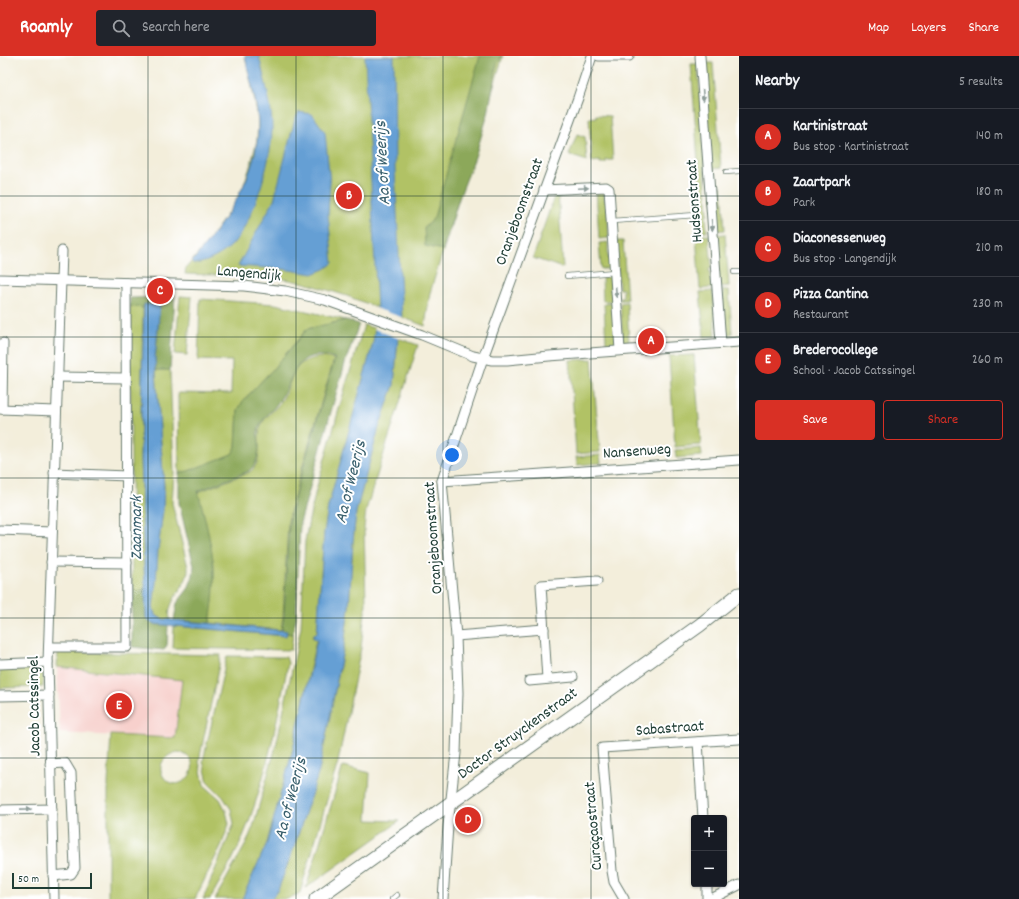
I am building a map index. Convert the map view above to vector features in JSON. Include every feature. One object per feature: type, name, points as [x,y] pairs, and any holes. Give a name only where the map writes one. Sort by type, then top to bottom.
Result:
[{"type":"street","name":"Oranjeboomstraat","points":[[443,899],[457,734],[458,693],[456,636],[442,481],[483,358],[592,56]]},
{"type":"street","points":[[599,56],[629,56]]},
{"type":"street","name":"Hudsonstraat","points":[[700,56],[721,343]]},
{"type":"street","points":[[544,190],[606,187],[609,189],[620,350]]},
{"type":"street","name":"Jacob Catssingel","points":[[54,899],[48,662],[62,251]]},
{"type":"street","name":"Langendijk","points":[[0,279],[264,288],[285,291],[325,300],[422,335],[473,356],[483,358],[507,360],[620,350],[739,342]]},
{"type":"street","name":"Jacob Catssingel","points":[[49,647],[127,647],[126,283]]},
{"type":"street","points":[[3,343],[1,409],[56,411]]},
{"type":"street","points":[[57,377],[126,378]]},
{"type":"street","name":"Nansenweg","points":[[442,481],[739,460]]},
{"type":"street","points":[[54,473],[126,476]]},
{"type":"street","points":[[0,530],[52,532]]},
{"type":"street","points":[[51,562],[127,563]]},
{"type":"street","points":[[547,679],[541,585],[597,581]]},
{"type":"street","name":"Doctor Struyckenstraat","points":[[316,899],[705,621],[739,594]]},
{"type":"street","points":[[456,636],[544,629]]},
{"type":"street","points":[[0,664],[48,662]]},
{"type":"street","points":[[528,680],[573,677]]},
{"type":"street","points":[[0,696],[49,695]]},
{"type":"street","name":"Sabastraat","points":[[602,748],[739,739]]},
{"type":"street","points":[[698,742],[703,815]]},
{"type":"street","name":"Curaçaostraat","points":[[602,748],[612,871],[614,882],[624,899]]},
{"type":"street","name":"Jacob Catssingel","points":[[50,764],[65,763],[71,773],[75,868],[71,874],[54,876]]},
{"type":"street","points":[[0,810],[52,809]]},
{"type":"street","points":[[711,899],[739,885]]},
{"type":"street","points":[[707,887],[707,899]]},
{"type":"lane","points":[[726,172],[739,171]]},
{"type":"lane","points":[[612,221],[696,215]]},
{"type":"lane","points":[[567,276],[615,272]]},
{"type":"shaded area","points":[[57,667],[182,680],[175,739],[60,733]]},
{"type":"green space","points":[[245,56],[503,56],[430,293],[425,326],[347,296],[305,283],[284,279],[246,276],[185,274],[186,268],[206,244],[233,206],[243,187],[251,164],[257,140],[258,121]]},
{"type":"green space","points":[[480,56],[502,56],[497,64],[488,114],[443,250],[425,246],[424,227],[430,223],[434,217]]},
{"type":"green space","points":[[704,63],[713,63],[721,168],[711,169]]},
{"type":"green space","points":[[691,64],[698,64],[708,214],[706,214],[707,232],[703,232]]},
{"type":"green space","points":[[596,115],[610,116],[613,160],[606,160],[606,163],[600,163],[600,161],[592,162],[589,118],[596,117]]},
{"type":"green space","points":[[577,134],[585,137],[587,161],[569,155]]},
{"type":"green space","points":[[722,187],[725,230],[716,231],[712,188]]},
{"type":"green space","points":[[596,190],[604,192],[605,202],[607,202],[609,238],[599,239]]},
{"type":"green space","points":[[556,191],[558,191],[563,268],[533,258]]},
{"type":"green space","points":[[725,234],[729,286],[719,287],[715,235]]},
{"type":"green space","points":[[709,235],[712,268],[709,268],[711,286],[713,286],[713,288],[700,289],[696,236]]},
{"type":"green space","points":[[616,241],[623,241],[627,300],[620,300],[620,298],[623,298],[623,289],[619,289]]},
{"type":"green space","points":[[608,242],[608,258],[612,258],[611,267],[609,269],[601,269],[599,243]]},
{"type":"green space","points":[[602,277],[610,277],[611,291],[613,291],[614,301],[603,301]]},
{"type":"green space","points":[[723,290],[729,290],[732,334],[722,335],[720,300],[723,300]]},
{"type":"green space","points":[[713,291],[716,336],[704,337],[700,292]]},
{"type":"green space","points":[[175,295],[170,370],[156,370],[155,359],[159,321],[144,304],[143,308],[130,306],[130,298]]},
{"type":"green space","points":[[180,296],[192,297],[187,355],[175,354]]},
{"type":"green space","points":[[200,299],[275,304],[346,320],[307,329],[243,401],[238,410],[236,448],[232,454],[188,472],[179,473],[178,393],[231,394],[232,361],[198,360]]},
{"type":"green space","points":[[627,302],[629,342],[623,342],[620,303]]},
{"type":"green space","points":[[614,303],[616,343],[606,343],[604,304]]},
{"type":"green space","points":[[130,306],[143,308],[140,459],[145,590],[132,591]]},
{"type":"green space","points":[[346,320],[359,324],[346,360],[300,523],[296,618],[293,634],[285,633],[286,631],[282,630],[289,521],[297,488],[335,358],[322,356],[311,357],[304,360],[298,366],[285,392],[259,426],[258,455],[252,468],[249,471],[198,491],[213,560],[214,588],[210,623],[174,620],[177,603],[188,589],[193,576],[194,566],[179,503],[179,473],[232,454],[236,447],[238,410],[243,401],[307,329]]},
{"type":"green space","points":[[364,325],[376,329],[328,507],[324,533],[317,633],[312,637],[316,640],[293,749],[267,843],[242,899],[215,899],[246,844],[253,827],[276,746],[301,627],[305,541],[309,520],[316,490]]},
{"type":"green space","points":[[398,338],[418,345],[366,510],[364,528],[366,603],[361,648],[338,762],[300,893],[287,899],[271,899],[278,890],[319,771],[344,645],[349,607],[356,512],[379,427],[394,385]]},
{"type":"green space","points":[[694,355],[701,445],[675,447],[669,356]]},
{"type":"green space","points":[[322,357],[334,359],[296,488],[288,521],[281,630],[210,623],[214,583],[214,564],[198,492],[250,472],[255,467],[258,456],[259,432],[262,423],[280,403],[298,367],[303,362]]},
{"type":"green space","points":[[592,359],[600,452],[576,454],[570,360]]},
{"type":"green space","points":[[156,370],[170,370],[174,473],[172,503],[188,567],[188,574],[185,582],[170,608],[170,620],[159,617],[155,613],[153,607],[164,487]]},
{"type":"green space","points":[[701,448],[702,456],[676,458],[675,450]]},
{"type":"green space","points":[[600,455],[601,463],[577,465],[576,457]]},
{"type":"green space","points":[[145,590],[146,617],[150,622],[158,625],[168,625],[167,645],[164,650],[132,647],[132,591]]},
{"type":"green space","points":[[174,626],[285,636],[285,633],[293,634],[291,650],[173,648]]},
{"type":"green space","points":[[58,652],[221,655],[199,761],[204,785],[220,799],[226,811],[229,824],[222,844],[195,899],[108,899],[108,783],[111,735],[175,738],[182,680],[57,667]],"holes":[[[179,752],[188,757],[192,763],[192,770],[189,777],[183,782],[176,784],[169,782],[161,772],[161,767],[164,760],[170,754]]]},
{"type":"green space","points":[[227,656],[286,657],[288,663],[262,781],[247,827],[235,855],[210,899],[203,899],[234,824],[231,809],[223,797],[208,782],[203,761]]},
{"type":"green space","points":[[43,669],[43,687],[0,688],[0,670]]},
{"type":"green space","points":[[343,766],[370,773],[367,820],[400,821],[306,888]]},
{"type":"water","points":[[245,56],[259,56],[266,84],[272,122],[271,144],[268,159],[260,191],[240,235],[224,252],[204,262],[194,264],[192,262],[238,197],[253,161],[257,142],[258,122],[255,97]]},
{"type":"water","name":"Aa of Weerijs","points":[[365,56],[394,56],[395,169],[402,318],[398,338],[394,385],[379,427],[356,512],[349,607],[344,645],[319,771],[278,890],[271,899],[242,899],[267,843],[293,749],[317,640],[313,637],[313,635],[317,633],[324,533],[328,507],[373,343],[377,309]]},
{"type":"water","points":[[299,112],[312,114],[325,132],[330,183],[328,215],[333,263],[325,269],[313,274],[283,269],[238,266],[274,200],[295,119]]},
{"type":"water","points":[[144,304],[160,305],[155,359],[164,487],[153,607],[155,615],[162,619],[287,631],[286,636],[154,624],[146,618],[140,459]]},
{"type":"pier","points":[[375,308],[404,318],[400,339],[374,329]]},
{"type":"place","name":"Zaartpark","points":[[349,196]]},
{"type":"place","name":"Diaconessenweg","points":[[160,291]]},
{"type":"place","name":"Kartinistraat","points":[[651,341]]},
{"type":"place","name":"Brederocollege","points":[[119,706]]},
{"type":"place","name":"Pizza Cantina","points":[[468,820]]},
{"type":"water label","name":"Zaanmark","points":[[138,528]]}]
